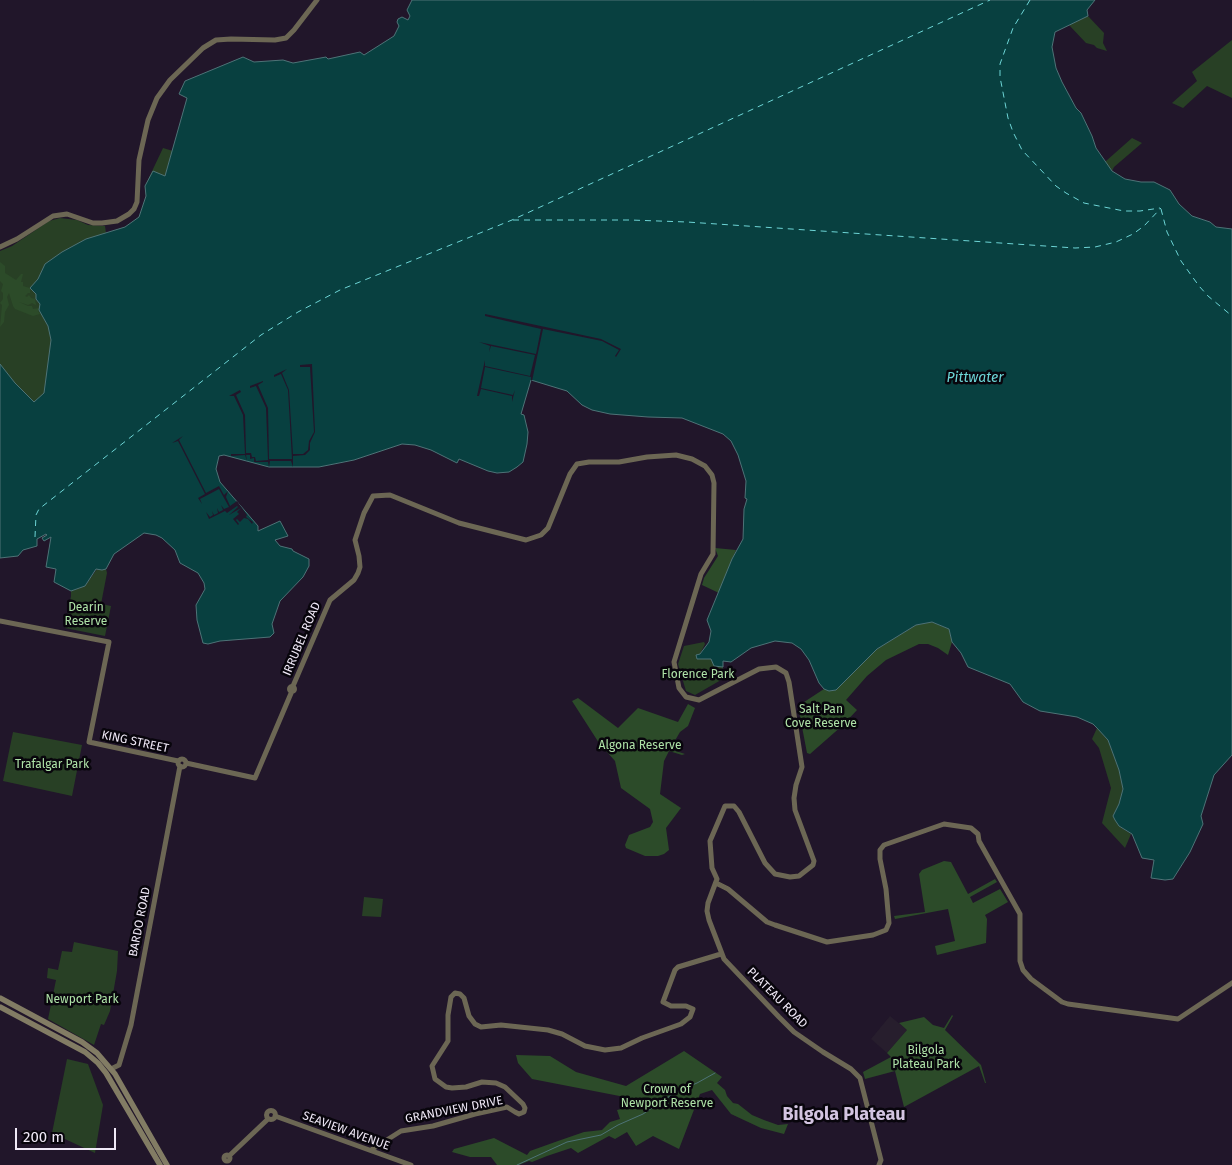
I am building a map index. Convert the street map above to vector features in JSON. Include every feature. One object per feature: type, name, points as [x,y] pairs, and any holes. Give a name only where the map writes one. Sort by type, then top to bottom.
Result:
[{"type":"main road","points":[[0,998],[91,1048],[111,1069],[122,1085],[167,1165]]},
{"type":"main road","points":[[0,1007],[85,1052],[98,1063],[106,1073],[160,1165]]},
{"type":"main road","points":[[26,1022],[33,1015]]},
{"type":"main road","points":[[64,1041],[67,1034]]},
{"type":"main road","name":"BARDO ROAD","points":[[106,1073],[111,1069]]},
{"type":"main road","points":[[118,1095],[122,1085]]},
{"type":"main road","points":[[118,1095],[130,1098]]},
{"type":"street","points":[[0,246],[17,239],[53,216],[67,214],[93,223],[102,223],[117,221],[129,214],[137,202],[139,160],[148,120],[158,98],[170,80],[203,48],[216,40],[275,40],[286,38],[317,0]]},
{"type":"street","name":"IRRUBEL ROAD","points":[[179,764],[184,766],[186,763],[256,778],[330,600],[354,580],[358,573],[360,567],[355,540],[373,496],[390,495],[459,523],[526,540],[541,535],[548,528],[570,474],[577,464],[618,462],[676,455],[692,459],[705,466],[712,475],[714,483],[713,554],[701,574],[674,662],[674,671],[679,688],[686,697],[699,700],[759,669],[776,667],[786,673],[802,767],[794,798],[800,825],[813,856],[812,865],[800,876],[793,878],[775,874],[766,863],[737,809],[734,806],[725,806],[710,841],[711,862],[716,882]]},
{"type":"street","name":"KING STREET","points":[[0,621],[110,642],[89,742],[179,764]]},
{"type":"street","name":"BARDO ROAD","points":[[111,1069],[119,1064],[130,1029],[179,764]]},
{"type":"street","points":[[716,882],[728,889],[759,916],[775,925],[827,942],[873,935],[886,930],[889,923],[886,889],[880,859],[880,850],[884,845],[944,824],[971,828],[978,834],[979,840],[1020,914],[1020,961],[1023,970],[1031,979],[1068,1004],[1178,1020],[1232,983]]},
{"type":"street","name":"PLATEAU ROAD","points":[[716,882],[707,911],[721,954],[794,1032],[851,1069],[860,1078],[881,1160],[879,1165]]},
{"type":"street","name":"GRANDVIEW DRIVE","points":[[371,1150],[401,1131],[433,1126],[507,1107],[519,1114],[524,1112],[523,1104],[505,1086],[496,1082],[482,1082],[466,1087],[452,1088],[446,1087],[435,1079],[432,1066],[448,1041],[448,1015],[451,997],[455,993],[460,994],[464,998],[470,1016],[475,1024],[481,1027],[501,1026],[548,1030],[562,1034],[585,1046],[606,1050],[621,1048],[681,1024],[690,1018],[693,1009],[686,1006],[671,1006],[663,1002],[675,970],[678,967],[721,954]]},
{"type":"street","name":"SEAVIEW AVENUE","points":[[220,1165],[268,1119],[273,1119],[275,1116],[411,1165]]},
{"type":"shaded area","points":[[890,1016],[907,1030],[887,1053],[871,1039]]},
{"type":"green space","points":[[1088,16],[1104,33],[1103,43],[1107,51],[1086,43],[1069,25]]},
{"type":"green space","points":[[1232,40],[1232,98],[1207,86],[1183,108],[1172,103],[1197,81],[1192,72]]},
{"type":"green space","points":[[1132,138],[1142,143],[1114,167],[1112,171],[1103,161],[1106,161]]},
{"type":"green space","points":[[163,148],[173,151],[167,168],[171,171],[61,379],[0,457],[0,251],[12,246],[49,221],[60,218],[77,220],[88,225],[105,226],[106,233],[125,227],[139,217],[146,196],[145,186]]},
{"type":"green space","points":[[0,262],[5,266],[5,273],[16,280],[23,274],[21,282],[23,282],[23,286],[30,288],[30,293],[25,296],[29,295],[35,299],[36,305],[19,302],[28,306],[32,306],[33,309],[39,308],[40,314],[33,316],[15,309],[9,293],[7,297],[9,305],[5,312],[4,322],[0,327],[2,305],[0,303],[3,299],[1,291],[3,284],[0,281]]},
{"type":"green space","points":[[715,548],[736,550],[719,593],[702,585],[704,578],[718,556]]},
{"type":"green space","name":"Dearin Reserve","points":[[97,569],[106,569],[107,573],[101,604],[111,606],[105,636],[65,628],[71,591],[85,586]]},
{"type":"green space","name":"Salt Pan Cove Reserve","points":[[932,622],[949,629],[952,642],[948,655],[928,644],[919,644],[886,660],[867,676],[846,700],[857,710],[810,754],[807,753],[798,706],[824,689],[836,690],[877,649],[916,625]]},
{"type":"green space","name":"Florence Park","points":[[704,642],[700,659],[711,659],[715,666],[723,667],[721,680],[695,695],[686,691],[678,664],[684,646]]},
{"type":"green space","name":"Algona Reserve","points":[[578,698],[618,728],[638,708],[678,722],[688,704],[695,708],[688,726],[680,732],[670,749],[685,754],[682,755],[669,751],[664,761],[660,794],[681,808],[666,828],[669,850],[664,854],[645,856],[626,848],[625,845],[629,835],[650,827],[653,822],[650,809],[621,788],[615,761],[599,743],[572,701]]},
{"type":"green space","points":[[1097,728],[1108,740],[1119,770],[1123,789],[1113,816],[1119,826],[1131,834],[1125,848],[1102,823],[1111,788],[1099,748],[1092,739]]},
{"type":"green space","name":"Trafalgar Park","points":[[13,732],[82,745],[72,796],[3,781]]},
{"type":"green space","points":[[944,861],[951,862],[968,894],[995,879],[997,882],[970,897],[973,903],[1000,889],[1008,902],[985,915],[987,919],[986,943],[937,955],[935,946],[955,941],[948,909],[895,919],[894,916],[925,912],[919,874],[922,870]]},
{"type":"green space","points":[[364,897],[383,899],[381,917],[362,916]]},
{"type":"green space","name":"Newport Park","points":[[74,942],[118,951],[117,971],[110,1011],[104,1025],[101,1024],[94,1045],[48,1019],[56,980],[47,978],[48,968],[58,970],[62,951],[72,952]]},
{"type":"green space","name":"Bilgola Plateau Park","points":[[952,1015],[945,1030],[981,1065],[986,1083],[979,1066],[904,1107],[895,1071],[865,1079],[863,1072],[891,1057],[887,1053],[907,1030],[899,1023],[924,1017],[933,1025],[944,1028]]},
{"type":"green space","name":"Crown of Newport Reserve","points":[[684,1051],[722,1077],[717,1083],[725,1090],[733,1103],[738,1104],[752,1115],[764,1120],[778,1125],[788,1124],[784,1134],[761,1128],[731,1114],[712,1090],[700,1094],[679,1149],[653,1136],[636,1146],[627,1132],[615,1139],[609,1136],[578,1153],[571,1148],[519,1165],[497,1165],[491,1157],[470,1157],[452,1152],[454,1149],[494,1138],[527,1155],[530,1151],[584,1132],[602,1130],[610,1122],[620,1119],[617,1110],[638,1105],[635,1099],[532,1079],[518,1063],[516,1055],[550,1056],[576,1072],[626,1086]]},
{"type":"green space","points":[[67,1059],[88,1064],[103,1105],[95,1153],[52,1133]]},
{"type":"water","name":"Pittwater","points":[[412,0],[1095,0],[1087,10],[1088,16],[1055,32],[1052,47],[1056,68],[1062,82],[1076,108],[1081,113],[1096,148],[1112,171],[1125,179],[1154,182],[1170,190],[1179,204],[1192,216],[1210,222],[1216,227],[1232,229],[1232,755],[1214,775],[1201,816],[1203,824],[1190,852],[1173,879],[1151,878],[1154,860],[1142,858],[1132,834],[1119,826],[1113,816],[1123,789],[1119,770],[1108,740],[1093,724],[1077,717],[1040,711],[1023,702],[1010,684],[968,667],[961,653],[952,642],[949,629],[932,622],[916,625],[877,649],[836,690],[829,691],[824,689],[819,683],[809,660],[801,649],[792,643],[775,641],[751,648],[731,662],[723,661],[723,667],[714,666],[711,659],[697,659],[696,655],[700,654],[709,642],[711,631],[707,620],[732,559],[743,539],[744,509],[747,499],[745,498],[746,481],[738,455],[731,441],[723,434],[682,418],[610,414],[592,410],[582,405],[567,391],[531,380],[521,414],[524,415],[528,432],[523,462],[509,472],[497,473],[488,471],[459,459],[457,463],[431,450],[415,445],[402,444],[354,460],[319,467],[269,467],[224,455],[219,456],[216,469],[220,482],[258,526],[258,531],[280,521],[288,536],[275,540],[280,546],[292,549],[309,559],[309,566],[303,577],[280,601],[272,624],[274,633],[270,637],[203,643],[197,620],[196,605],[205,589],[204,583],[198,573],[180,563],[175,550],[156,535],[144,533],[114,554],[106,569],[96,569],[85,586],[71,591],[54,582],[56,569],[46,567],[51,537],[44,541],[42,538],[46,534],[37,539],[37,546],[23,550],[18,556],[0,558],[0,364],[34,402],[44,393],[51,340],[48,326],[39,310],[40,304],[36,299],[36,294],[30,288],[38,279],[45,264],[86,239],[125,227],[139,217],[146,196],[145,186],[153,171],[165,176],[187,98],[179,94],[185,81],[243,57],[254,62],[283,60],[293,63],[326,57],[328,59],[360,52],[364,55],[394,36],[399,26],[398,19],[402,17],[408,20],[410,16],[407,10]]},
{"type":"pier","points":[[485,314],[601,339],[621,349],[616,357],[619,350],[602,341],[543,329],[532,381],[531,377],[485,367],[481,388],[513,395],[515,390],[512,402],[512,396],[481,389],[479,396],[477,396],[485,360],[485,366],[530,376],[535,355],[491,346],[489,352],[490,346],[479,342],[536,354],[541,329],[485,316]]},
{"type":"pier","points":[[312,364],[315,432],[310,443],[310,450],[305,455],[293,456],[293,467],[291,461],[270,461],[269,467],[268,462],[254,462],[254,458],[250,459],[250,455],[246,455],[247,461],[245,455],[231,456],[231,454],[245,454],[243,415],[234,396],[229,396],[240,390],[241,392],[236,395],[245,415],[246,453],[251,453],[256,461],[268,460],[266,408],[256,386],[250,388],[250,386],[263,381],[258,385],[268,408],[269,459],[292,459],[288,390],[281,374],[274,377],[274,375],[287,369],[282,373],[289,390],[293,454],[303,454],[308,450],[309,441],[314,432],[310,367],[300,367],[300,365]]},
{"type":"pier","points":[[183,436],[179,440],[206,493],[219,486],[224,495],[228,491],[226,497],[230,506],[237,501],[247,515],[246,517],[253,522],[252,524],[248,519],[244,518],[240,522],[236,520],[238,525],[233,519],[239,514],[237,512],[241,508],[229,515],[237,506],[227,513],[225,511],[209,519],[206,512],[210,517],[213,515],[212,511],[214,515],[218,513],[217,508],[219,512],[223,510],[221,505],[224,509],[229,507],[219,489],[200,499],[202,504],[198,498],[205,494],[178,441],[172,443]]},
{"type":"waterway","points":[[517,1165],[567,1142],[601,1135],[643,1114],[676,1092],[715,1073]]},
{"type":"ferry route","points":[[35,537],[36,515],[39,509],[261,335],[298,312],[340,290],[512,220],[990,0]]},
{"type":"ferry route","points":[[1030,0],[1013,28],[1000,64],[1000,77],[1008,118],[1022,150],[1056,186],[1084,203],[1124,211],[1160,208]]},
{"type":"ferry route","points":[[513,220],[687,222],[1075,248],[1095,247],[1116,242],[1144,226],[1161,208]]},
{"type":"ferry route","points":[[1161,209],[1167,232],[1181,261],[1208,296],[1232,316]]},
{"type":"district","name":"Bilgola Plateau","points":[[844,1115]]}]
